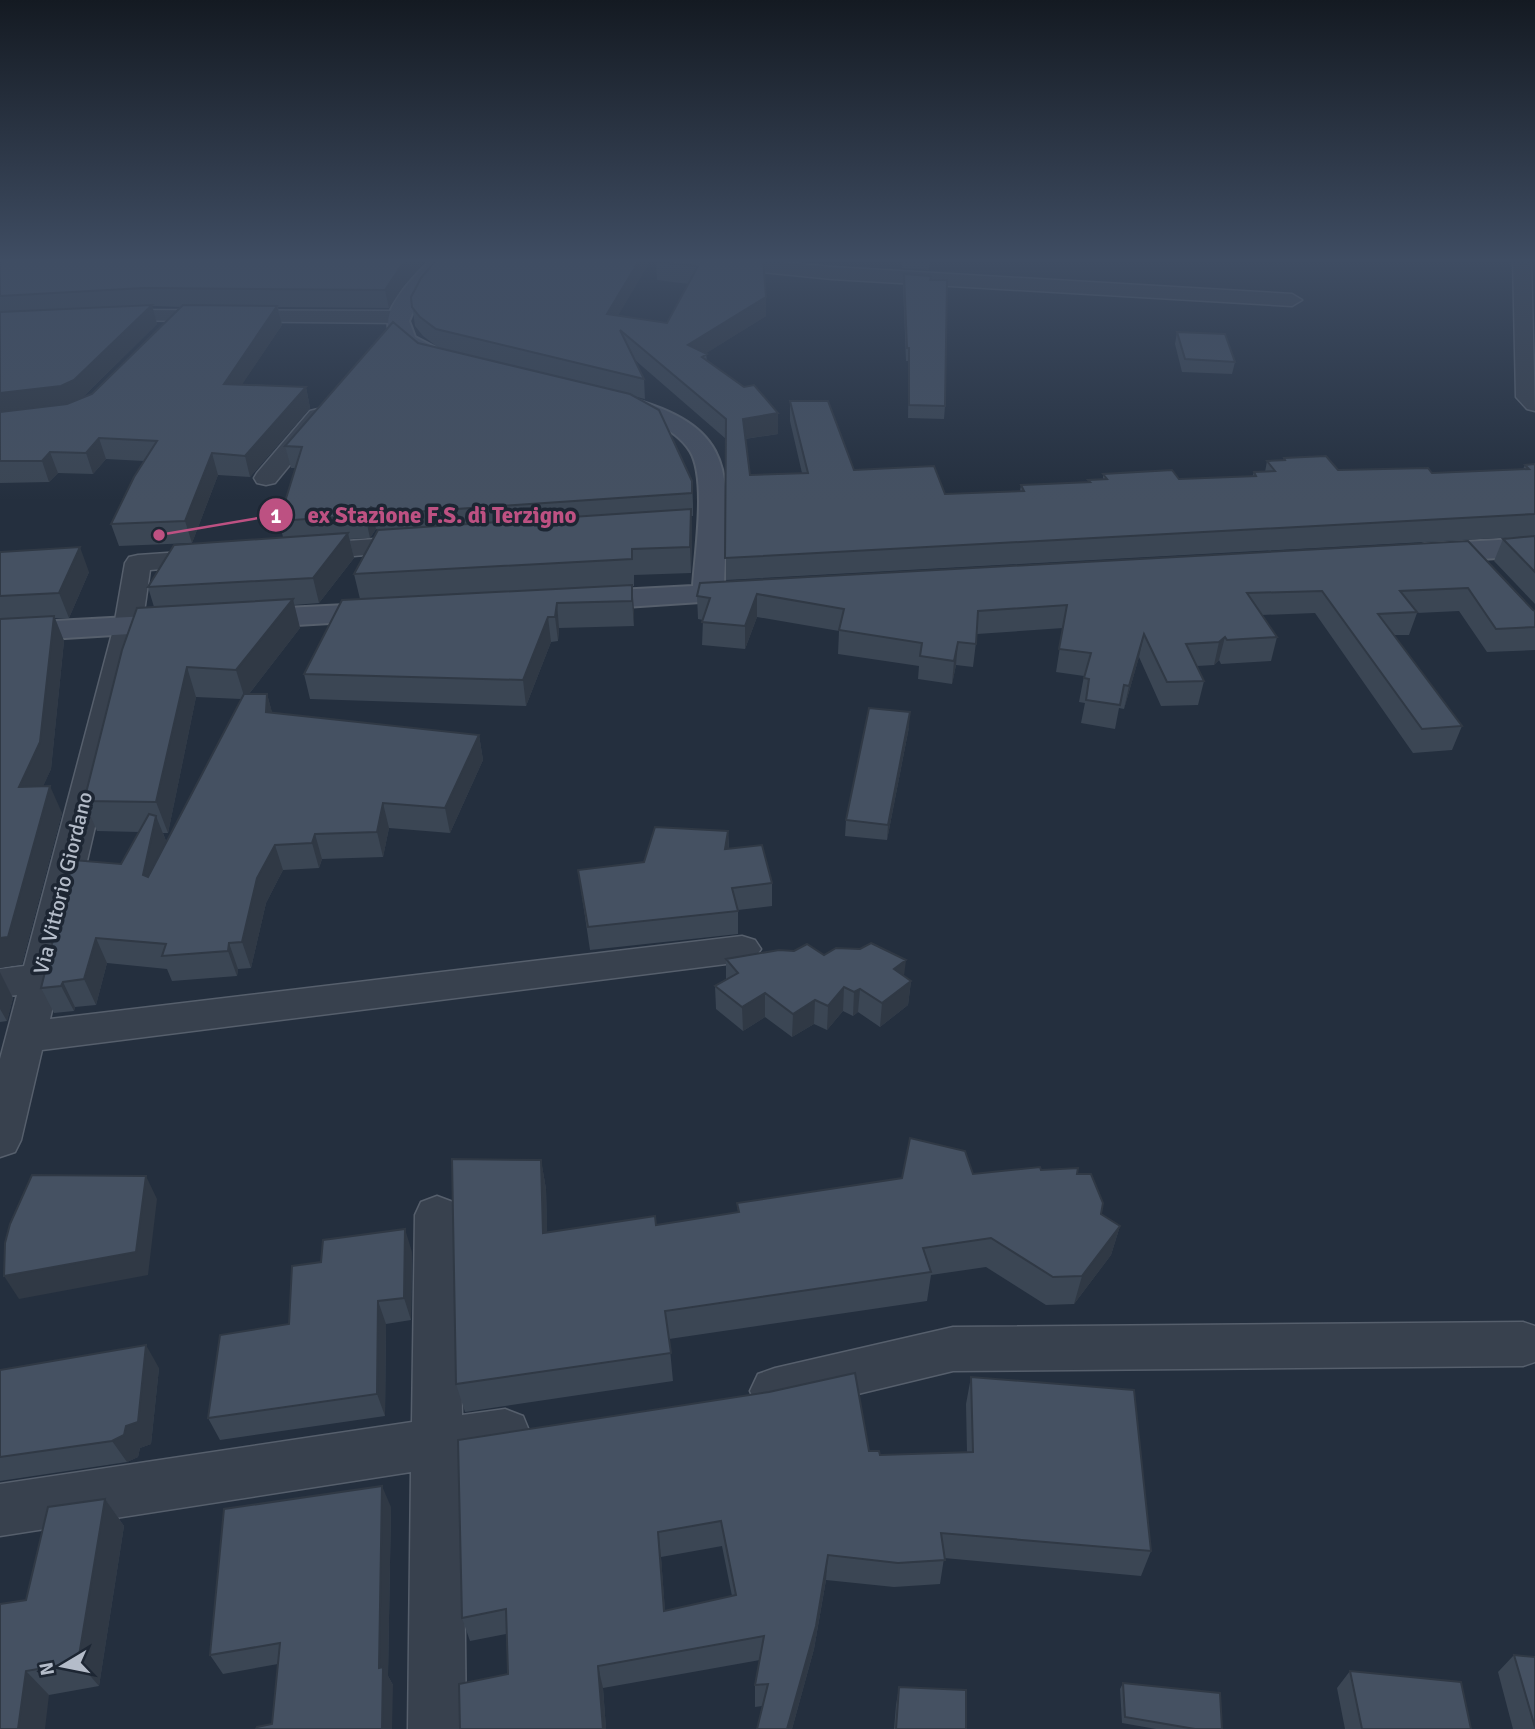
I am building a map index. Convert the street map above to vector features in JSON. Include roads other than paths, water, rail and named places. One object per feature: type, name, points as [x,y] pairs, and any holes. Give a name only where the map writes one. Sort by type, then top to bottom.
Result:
[{"type":"street","points":[[379,343],[382,340]]},
{"type":"street","points":[[405,340],[430,356],[456,362]]},
{"type":"street","points":[[1525,340],[1527,397],[1535,404]]},
{"type":"street","points":[[266,478],[336,395]]},
{"type":"street","points":[[588,395],[641,408],[673,423],[692,436],[706,455],[710,478],[711,525],[708,594]]},
{"type":"street","points":[[683,527],[711,525]]},
{"type":"street","points":[[274,554],[438,543]]},
{"type":"street","points":[[1398,555],[1535,547]]},
{"type":"street","points":[[1467,551],[1493,579]]},
{"type":"street","name":"Via Vittorio Giordano","points":[[0,1140],[128,626],[138,563],[233,556]]},
{"type":"street","points":[[556,602],[777,590]]},
{"type":"street","points":[[0,633],[418,610]]},
{"type":"street","points":[[26,1037],[742,949]]},
{"type":"street","points":[[0,983],[39,978]]},
{"type":"street","points":[[437,1215],[437,1729]]},
{"type":"street","points":[[727,1399],[768,1393],[953,1349],[1523,1344]]},
{"type":"street","points":[[0,1510],[548,1427]]},
{"type":"place","name":"ex Stazione F.S. di Terzigno","points":[[159,535]]}]
